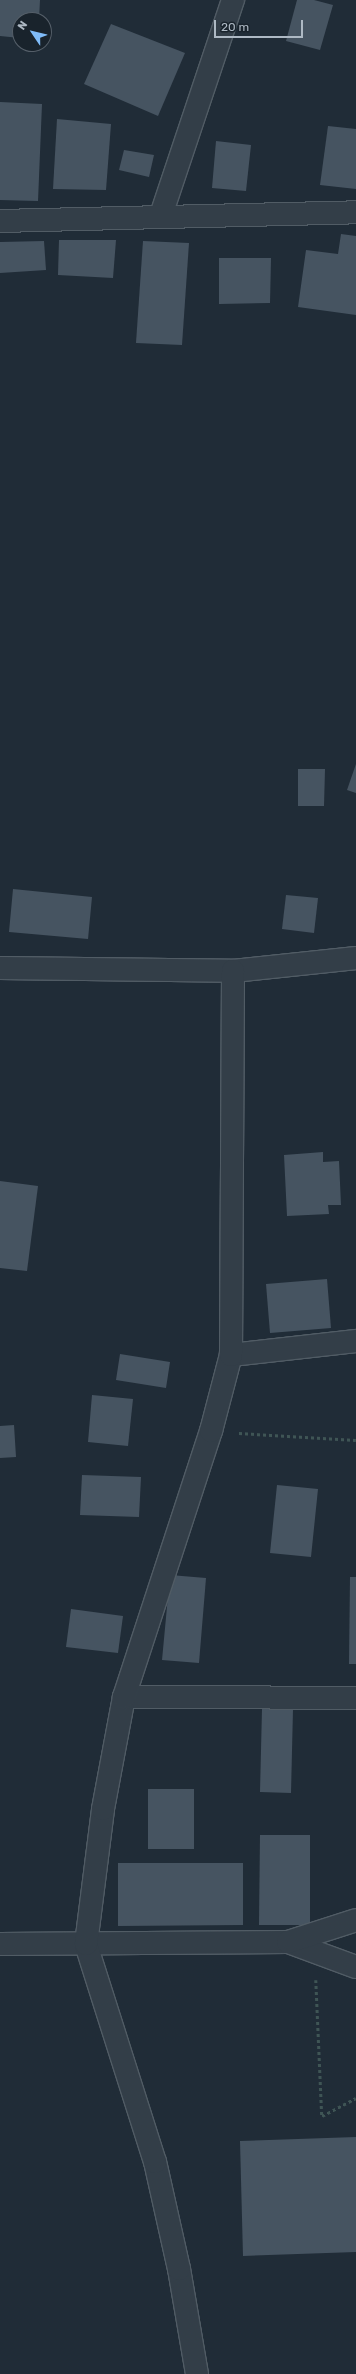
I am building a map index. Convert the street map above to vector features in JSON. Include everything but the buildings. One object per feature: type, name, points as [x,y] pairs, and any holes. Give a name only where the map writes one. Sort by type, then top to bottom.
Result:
[{"type":"street","points":[[161,215],[233,0]]},
{"type":"street","points":[[0,221],[161,215],[356,212]]},
{"type":"street","points":[[0,968],[233,971],[356,958]]},
{"type":"street","points":[[197,2374],[179,2269],[155,2162],[86,1944],[102,1816],[124,1697],[211,1430],[231,1355],[233,971]]},
{"type":"street","points":[[231,1355],[356,1341]]},
{"type":"street","points":[[124,1697],[356,1698]]},
{"type":"street","points":[[0,1944],[288,1942],[356,1920]]},
{"type":"street","points":[[288,1942],[356,1967]]},
{"type":"path","points":[[211,1430],[356,1440]]},
{"type":"path","points":[[315,1952],[322,2116],[356,2098]]}]
